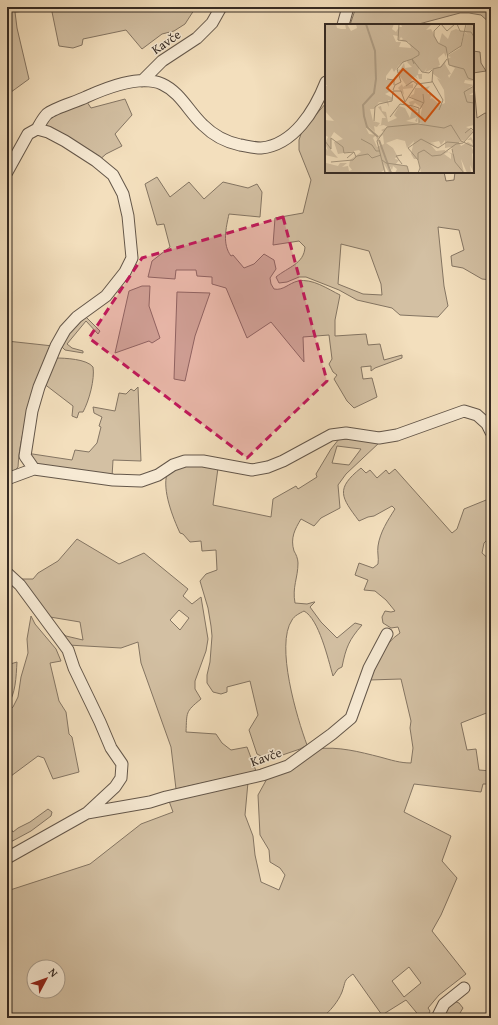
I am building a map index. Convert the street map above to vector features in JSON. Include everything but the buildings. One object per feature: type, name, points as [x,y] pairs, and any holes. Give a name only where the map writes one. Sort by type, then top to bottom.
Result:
[{"type":"street","name":"Kavče","points":[[142,81],[162,61],[197,38],[212,23],[221,7]]},
{"type":"street","points":[[343,24],[348,7]]},
{"type":"street","points":[[7,172],[28,134],[37,129],[48,113],[115,85],[127,82],[142,81],[162,84],[178,96],[202,124],[214,134],[235,144],[260,148],[278,143],[293,134],[307,119],[325,84]]},
{"type":"street","points":[[34,469],[25,456],[32,411],[39,387],[56,346],[65,330],[77,317],[106,296],[125,272],[132,258],[128,216],[123,194],[113,174],[65,141],[48,132],[37,129]]},
{"type":"street","points":[[7,479],[34,469],[113,480],[141,481],[158,475],[173,465],[185,461],[203,461],[252,470],[268,467],[283,461],[331,435],[346,433],[379,438],[397,435],[464,411],[477,415],[487,424],[491,432]]},
{"type":"street","name":"Kavče","points":[[7,573],[20,585],[68,650],[74,668],[111,748],[122,764],[121,778],[115,787],[87,813],[7,858]]},
{"type":"street","name":"Kavče","points":[[87,813],[150,802],[166,796],[262,775],[288,766],[332,734],[351,718],[369,668],[387,634]]},
{"type":"street","points":[[437,1018],[444,1004],[464,988]]},
{"type":"highlighted area","points":[[283,217],[327,381],[247,458],[89,338],[142,258]]},
{"type":"shaded area","points":[[7,7],[35,7],[35,10],[15,12],[17,28],[29,79],[7,95]]},
{"type":"shaded area","points":[[51,7],[196,7],[185,24],[174,31],[162,34],[142,49],[126,30],[83,39],[82,45],[73,48],[59,46]]},
{"type":"shaded area","points":[[356,7],[491,7],[491,24],[481,15],[460,13],[419,24],[350,24]]},
{"type":"shaded area","points":[[474,51],[480,52],[481,63],[486,71],[474,73]]},
{"type":"shaded area","points":[[474,85],[477,118],[485,113],[491,115],[491,280],[482,279],[463,268],[452,266],[451,256],[464,250],[459,230],[438,227],[444,286],[448,306],[438,317],[400,315],[392,308],[357,300],[339,290],[306,277],[299,277],[287,282],[279,283],[276,277],[299,261],[304,253],[305,247],[299,241],[273,245],[275,218],[303,213],[311,180],[299,150],[299,140],[302,131],[325,104],[325,173],[444,173],[446,181],[454,180],[455,173],[474,173]],"holes":[[[341,244],[369,251],[381,284],[382,295],[363,294],[338,284]]]},
{"type":"shaded area","points":[[125,99],[132,115],[115,134],[122,146],[106,154],[97,162],[45,127],[45,121],[52,115],[87,102],[91,108]]},
{"type":"shaded area","points":[[157,177],[170,197],[189,182],[204,199],[223,182],[248,188],[257,184],[262,192],[260,217],[229,214],[226,236],[226,246],[228,251],[231,256],[233,255],[244,268],[254,264],[264,254],[274,260],[276,269],[270,278],[274,289],[280,289],[303,280],[320,285],[340,295],[335,320],[335,336],[366,334],[368,345],[380,344],[384,360],[402,355],[402,358],[375,368],[371,371],[371,366],[361,367],[363,379],[372,378],[377,397],[354,408],[347,401],[334,379],[337,375],[333,372],[329,364],[332,359],[329,335],[303,337],[304,362],[271,322],[247,338],[226,288],[212,284],[212,277],[197,276],[196,270],[176,270],[175,279],[148,277],[152,261],[170,247],[164,224],[157,225],[145,184]]},
{"type":"shaded area","points":[[142,286],[150,286],[149,306],[160,338],[152,343],[149,341],[115,353],[129,291]]},
{"type":"shaded area","points":[[177,292],[210,293],[195,336],[185,381],[174,379]]},
{"type":"shaded area","points":[[85,316],[100,331],[98,334],[86,321],[67,344],[72,348],[83,351],[83,353],[65,350],[61,346],[66,336]]},
{"type":"shaded area","points":[[7,341],[53,346],[26,421],[22,436],[18,467],[12,474],[9,466],[7,467]]},
{"type":"shaded area","points":[[55,358],[86,362],[93,367],[93,378],[89,396],[83,412],[79,412],[77,418],[72,416],[73,406],[43,383]]},
{"type":"shaded area","points":[[138,387],[141,461],[113,460],[112,477],[41,469],[26,453],[72,460],[75,450],[89,452],[97,443],[101,427],[99,426],[102,417],[94,413],[93,407],[115,411],[119,393],[126,394],[131,389],[134,391]]},
{"type":"shaded area","points":[[339,439],[380,442],[346,474],[338,485],[340,508],[321,518],[314,526],[301,519],[297,526],[293,542],[298,563],[294,592],[295,603],[307,604],[315,602],[310,607],[321,622],[337,638],[355,623],[362,625],[349,644],[342,667],[338,669],[333,676],[326,650],[314,622],[304,611],[293,619],[287,631],[286,646],[289,682],[298,718],[307,745],[300,749],[262,762],[261,756],[257,754],[249,730],[258,715],[250,681],[227,687],[227,692],[221,694],[213,692],[207,683],[212,636],[208,608],[200,581],[206,574],[217,570],[216,550],[202,551],[201,541],[190,542],[183,534],[180,533],[171,512],[167,496],[167,474],[180,467],[192,465],[218,468],[213,505],[271,517],[273,499],[296,486],[298,489],[317,477],[316,474]],"holes":[[[337,446],[361,449],[349,465],[332,463]]]},
{"type":"shaded area","points":[[361,468],[366,473],[370,470],[377,478],[386,470],[389,474],[395,469],[452,533],[457,529],[464,509],[491,498],[491,536],[484,543],[482,553],[491,561],[491,703],[489,712],[461,723],[467,750],[476,749],[479,770],[491,771],[491,784],[483,784],[481,792],[414,784],[404,812],[451,836],[442,861],[457,878],[441,915],[432,931],[466,974],[439,995],[428,1008],[430,1011],[427,1018],[421,1018],[406,1000],[382,1015],[353,974],[346,980],[336,1003],[322,1018],[7,1018],[7,891],[90,864],[141,824],[173,812],[169,801],[248,782],[245,815],[253,836],[255,855],[261,882],[279,890],[285,875],[280,868],[270,862],[269,850],[260,835],[258,795],[269,775],[317,749],[325,748],[349,750],[411,763],[413,748],[410,728],[411,721],[401,679],[369,680],[385,648],[394,637],[400,633],[398,627],[391,628],[383,623],[382,617],[385,611],[395,611],[386,600],[375,591],[364,590],[368,580],[355,575],[359,563],[373,568],[378,564],[379,541],[385,526],[395,509],[392,506],[374,516],[359,521],[348,506],[345,499],[344,488],[347,482]],"holes":[[[409,967],[421,983],[404,997],[392,981]]]},
{"type":"shaded area","points":[[77,539],[119,564],[144,553],[188,589],[183,596],[192,604],[201,597],[208,639],[206,651],[195,681],[195,689],[201,699],[189,710],[186,732],[216,734],[222,743],[231,750],[247,747],[256,771],[176,789],[171,747],[141,663],[138,642],[121,648],[68,645],[21,579],[33,579],[38,573],[58,561]],"holes":[[[179,610],[189,618],[180,630],[170,620]],[[50,617],[80,622],[83,640],[66,636],[56,626]]]},
{"type":"shaded area","points":[[31,616],[35,624],[56,649],[61,661],[50,663],[59,701],[66,712],[69,734],[72,737],[79,772],[53,779],[44,758],[38,756],[7,779],[7,713],[13,707],[18,697],[21,677],[28,653],[27,639]]},
{"type":"shaded area","points":[[17,662],[14,691],[7,706],[7,665]]},
{"type":"shaded area","points":[[48,809],[52,812],[51,816],[31,831],[7,844],[7,823],[13,832]]},
{"type":"shaded area","points":[[449,999],[459,1003],[463,1008],[457,1018],[449,1018],[440,1007]]}]
